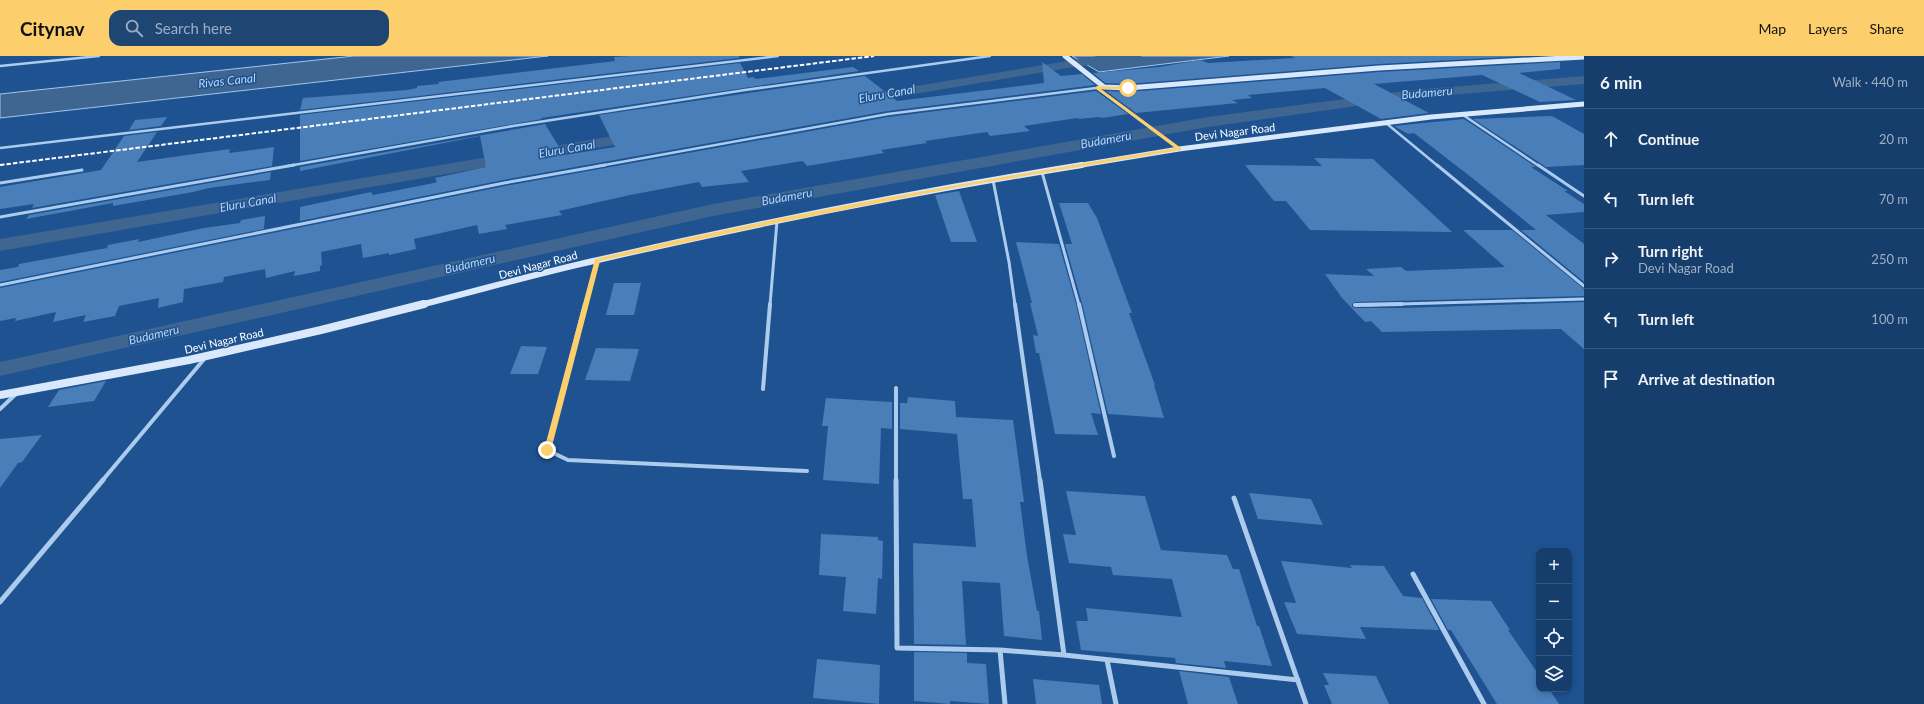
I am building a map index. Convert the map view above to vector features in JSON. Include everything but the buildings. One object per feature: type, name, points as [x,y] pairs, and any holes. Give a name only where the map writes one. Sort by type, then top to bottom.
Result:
[{"type":"street","points":[[0,66],[99,56]]},
{"type":"street","points":[[0,148],[778,56]]},
{"type":"street","points":[[0,217],[513,126],[745,90],[990,56]]},
{"type":"street","points":[[1065,56],[1104,87]]},
{"type":"street","points":[[0,285],[504,183],[857,119],[1044,93],[1104,87],[1128,88],[1379,68],[1584,57]]},
{"type":"street","points":[[1097,88],[1179,149]]},
{"type":"street","name":"Devi Nagar Road","points":[[0,395],[20,390],[207,356],[367,318],[597,260],[777,221],[993,180],[1179,149],[1386,123],[1584,104]]},
{"type":"street","points":[[1463,115],[1584,196]]},
{"type":"street","points":[[1386,123],[1584,286]]},
{"type":"street","points":[[0,183],[82,170]]},
{"type":"street","points":[[1042,172],[1074,283],[1114,456]]},
{"type":"street","points":[[993,180],[1009,262],[1064,655]]},
{"type":"street","points":[[763,389],[777,221]]},
{"type":"street","points":[[597,260],[547,450],[568,460],[807,471]]},
{"type":"street","points":[[1355,305],[1584,299]]},
{"type":"street","points":[[0,602],[207,356]]},
{"type":"street","points":[[896,388],[896,648],[1000,650],[1064,655],[1298,680]]},
{"type":"street","points":[[0,409],[20,390]]},
{"type":"street","points":[[1234,498],[1306,704]]},
{"type":"street","points":[[1412,574],[1484,704]]},
{"type":"street","points":[[1000,650],[1005,704]]},
{"type":"street","points":[[1107,660],[1116,704]]},
{"type":"water","name":"Rivas Canal","points":[[354,56],[548,56],[0,118],[0,94]]},
{"type":"water","points":[[1072,56],[1229,56],[1099,72]]},
{"type":"waterway","name":"Eluru Canal","points":[[855,100],[1080,62],[1135,56]]},
{"type":"waterway","name":"Budameru","points":[[0,369],[713,210],[1208,122],[1413,94],[1584,80]]},
{"type":"waterway","name":"Eluru Canal","points":[[0,245],[643,136]]},
{"type":"railway","points":[[0,165],[874,56]]},
{"type":"route","points":[[547,450],[597,260],[777,221],[959,185],[1179,149],[1097,88],[1128,88]]}]
